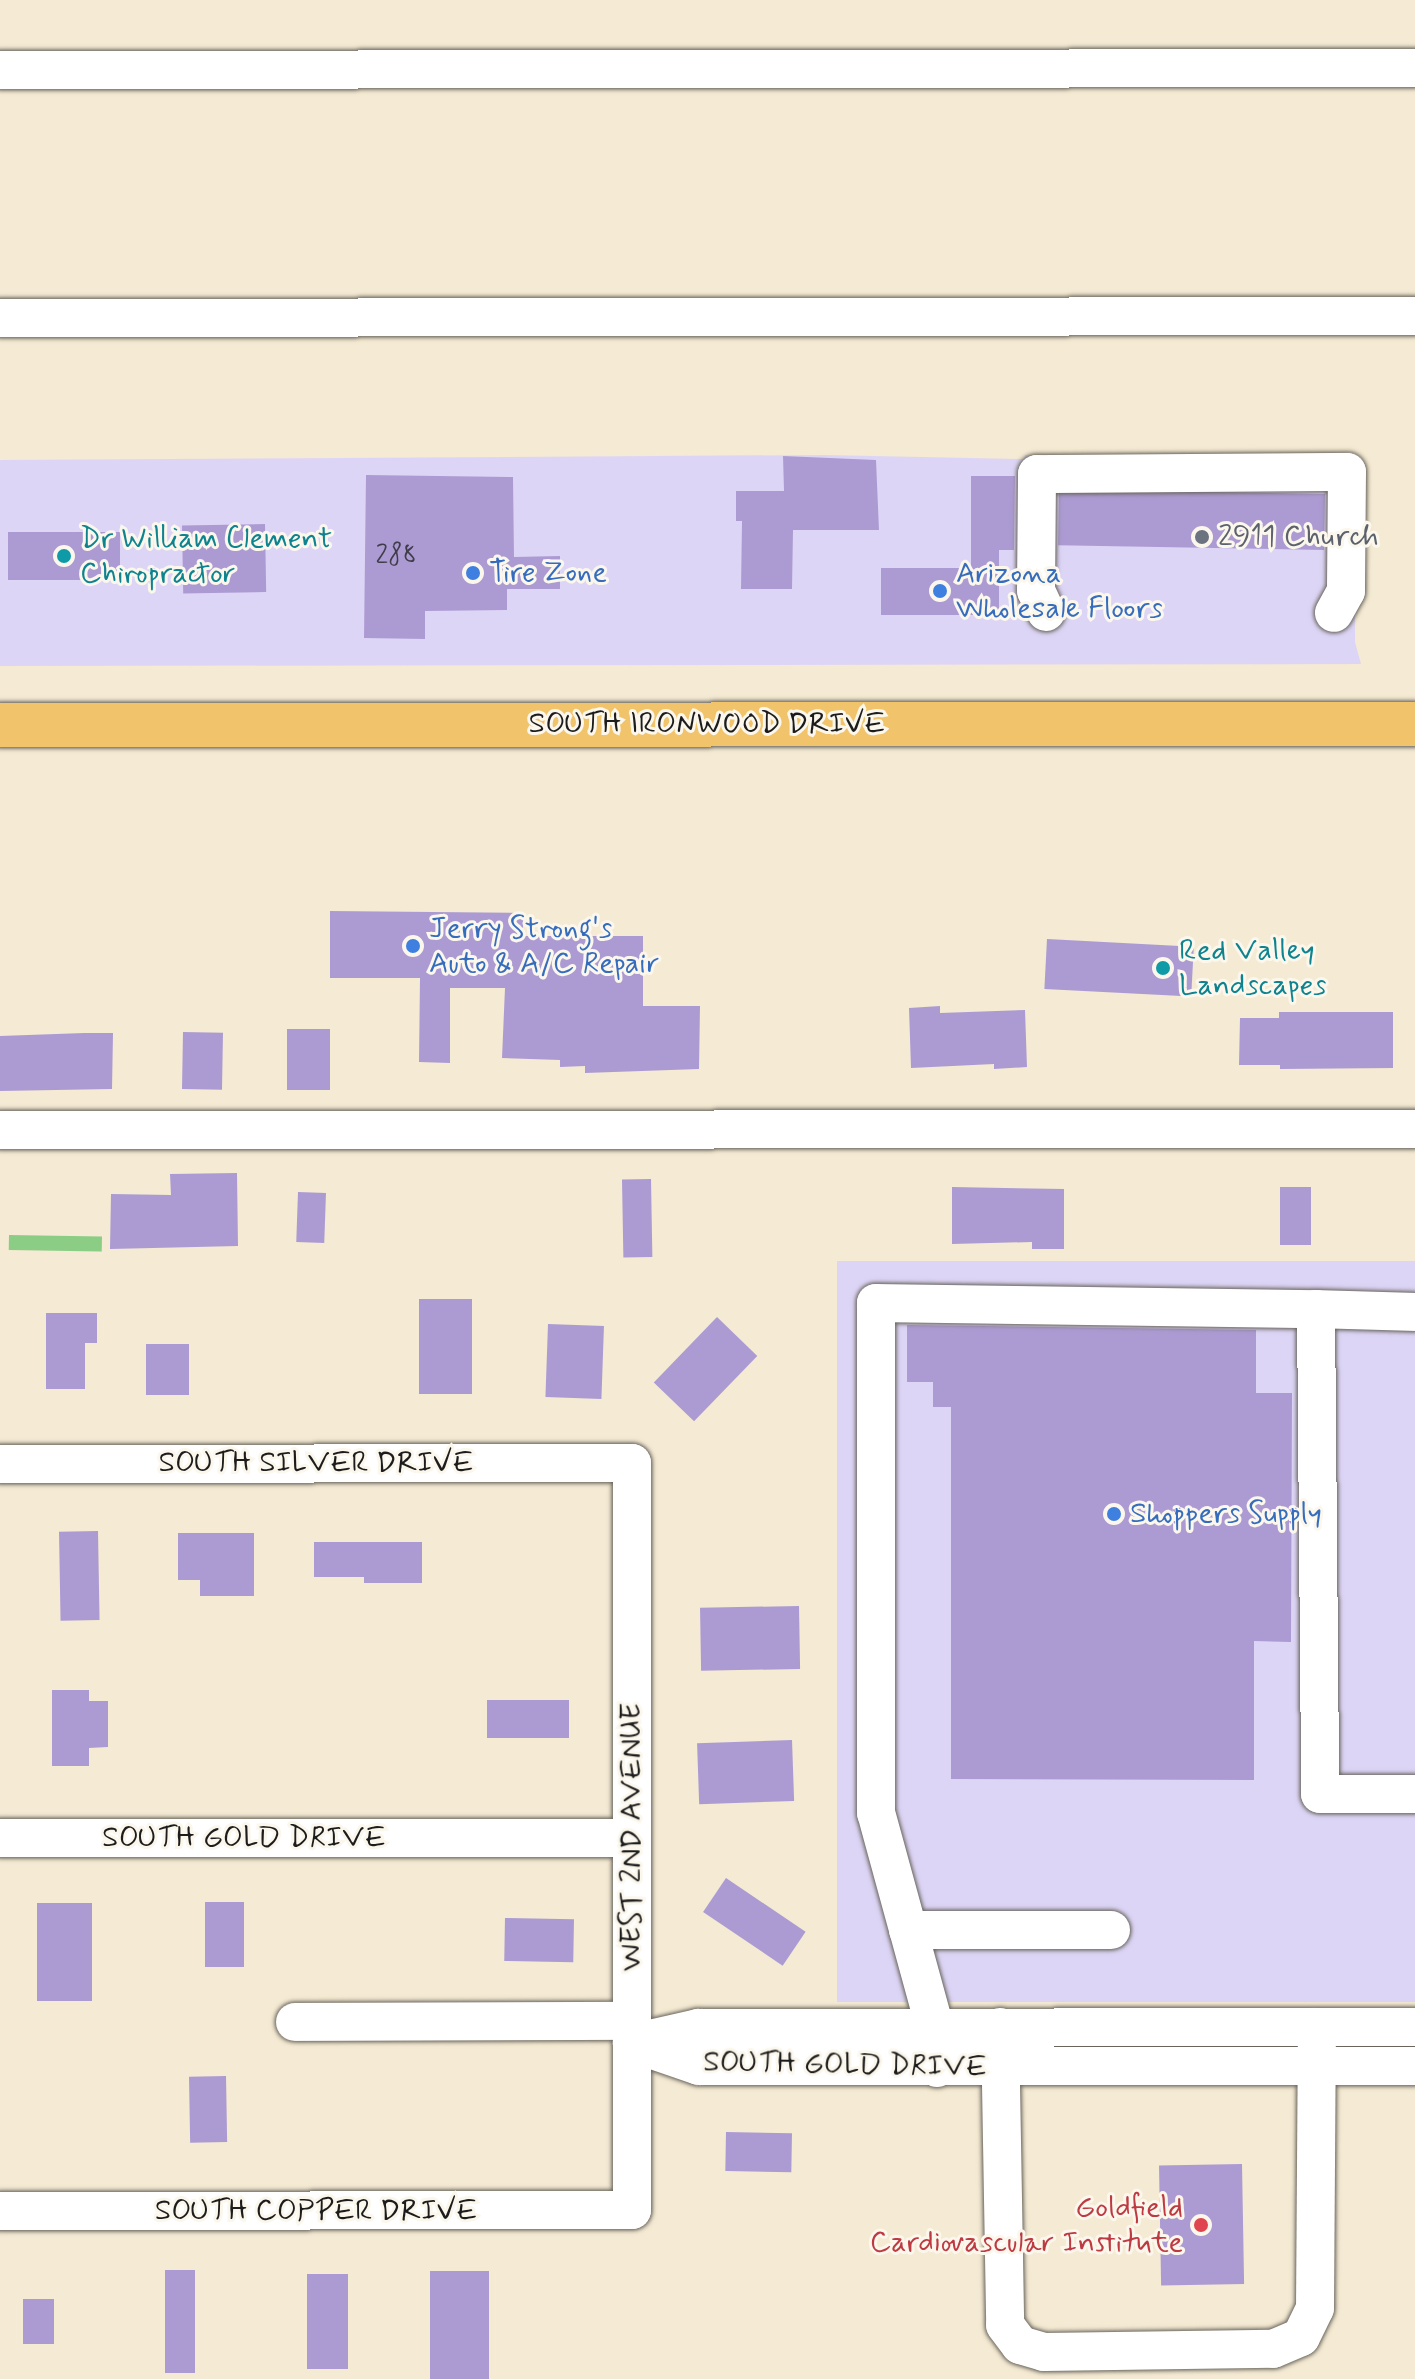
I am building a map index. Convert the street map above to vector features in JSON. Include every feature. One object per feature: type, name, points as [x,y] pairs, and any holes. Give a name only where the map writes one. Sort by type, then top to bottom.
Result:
[{"type":"main road","name":"SOUTH IRONWOOD DRIVE","points":[[0,725],[1415,724]]},
{"type":"street","points":[[0,70],[1415,68]]},
{"type":"street","points":[[0,318],[1415,316]]},
{"type":"street","points":[[1046,612],[1036,591],[1037,474],[1347,472],[1346,591],[1334,613]]},
{"type":"street","points":[[0,1130],[1415,1129]]},
{"type":"street","points":[[937,2068],[935,2028],[876,1813],[876,1303],[1415,1312]]},
{"type":"street","points":[[1316,1309],[1320,1794],[1415,1794]]},
{"type":"street","name":"SOUTH SILVER DRIVE","points":[[0,1464],[632,1463]]},
{"type":"street","name":"WEST 2ND AVENUE","points":[[632,1463],[632,2210]]},
{"type":"street","name":"SOUTH GOLD DRIVE","points":[[0,1838],[632,1838]]},
{"type":"street","points":[[908,1930],[1111,1930]]},
{"type":"street","points":[[295,2022],[632,2032]]},
{"type":"street","points":[[1000,2027],[1005,2325],[1020,2345],[1044,2352],[1273,2349],[1301,2337],[1315,2308],[1317,2027]]},
{"type":"street","name":"SOUTH GOLD DRIVE","points":[[632,2032],[698,2028],[1415,2027]]},
{"type":"street","name":"SOUTH GOLD DRIVE","points":[[632,2032],[699,2066],[1415,2066]]},
{"type":"street","name":"SOUTH COPPER DRIVE","points":[[0,2211],[632,2210]]},
{"type":"shaded area","points":[[824,455],[1024,459],[1025,455],[1355,456],[1355,642],[1361,664],[0,666],[0,460]]},
{"type":"shaded area","points":[[837,1261],[1415,1261],[1415,2002],[837,2002]]},
{"type":"green space","points":[[9,1235],[102,1237],[102,1252],[9,1250]]},
{"type":"building","points":[[783,456],[876,460],[879,530],[793,530],[792,589],[741,589],[742,521],[736,521],[736,491],[784,491]]},
{"type":"building","points":[[366,475],[513,477],[514,557],[560,556],[560,589],[507,589],[507,610],[425,611],[425,639],[364,638]]},
{"type":"building","points":[[971,476],[1015,476],[1014,550],[999,550],[999,615],[881,615],[881,568],[971,568]]},
{"type":"building","points":[[1059,489],[1325,494],[1324,550],[1058,545]]},
{"type":"building","points":[[265,524],[266,592],[183,593],[182,525]]},
{"type":"building","name":"Dr William Clement Chiropractor","points":[[8,532],[120,532],[120,580],[8,580]]},
{"type":"building","points":[[330,911],[523,913],[523,936],[643,936],[643,1006],[700,1006],[699,1069],[585,1073],[585,1066],[560,1067],[560,1060],[502,1058],[505,988],[450,988],[450,1063],[419,1062],[420,978],[330,978]]},
{"type":"building","points":[[1047,939],[1194,947],[1191,997],[1044,989]]},
{"type":"building","points":[[940,1006],[940,1013],[1025,1010],[1027,1067],[994,1069],[994,1064],[911,1068],[909,1008]]},
{"type":"building","points":[[1279,1012],[1393,1012],[1393,1068],[1280,1069],[1280,1065],[1239,1065],[1240,1018],[1279,1018]]},
{"type":"building","points":[[287,1029],[330,1029],[330,1090],[287,1090]]},
{"type":"building","points":[[183,1032],[223,1033],[222,1090],[182,1089]]},
{"type":"building","points":[[113,1033],[112,1089],[0,1091],[0,1036]]},
{"type":"building","points":[[237,1173],[238,1246],[110,1249],[111,1194],[171,1195],[170,1174]]},
{"type":"building","points":[[651,1179],[652,1257],[623,1257],[622,1180]]},
{"type":"building","points":[[952,1187],[1064,1189],[1064,1249],[1032,1249],[1032,1242],[952,1244]]},
{"type":"building","points":[[1280,1187],[1311,1187],[1311,1245],[1280,1245]]},
{"type":"building","points":[[298,1192],[326,1193],[324,1243],[296,1242]]},
{"type":"building","points":[[419,1299],[472,1299],[472,1394],[419,1394]]},
{"type":"building","points":[[46,1313],[97,1313],[97,1343],[85,1343],[85,1389],[46,1389]]},
{"type":"building","points":[[717,1317],[757,1356],[694,1421],[654,1382]]},
{"type":"building","points":[[548,1324],[604,1326],[601,1399],[545,1397]]},
{"type":"building","name":"Shoppers Supply","points":[[907,1325],[1256,1330],[1256,1393],[1292,1393],[1291,1642],[1254,1641],[1254,1780],[951,1779],[951,1407],[933,1407],[933,1382],[907,1382]]},
{"type":"building","points":[[146,1344],[189,1344],[189,1395],[146,1395]]},
{"type":"building","points":[[98,1531],[100,1620],[61,1621],[59,1532]]},
{"type":"building","points":[[178,1533],[254,1533],[254,1596],[200,1596],[200,1580],[178,1580]]},
{"type":"building","points":[[314,1542],[422,1542],[422,1583],[364,1583],[364,1577],[314,1577]]},
{"type":"building","points":[[799,1606],[800,1669],[701,1671],[700,1608]]},
{"type":"building","points":[[52,1690],[89,1690],[89,1701],[108,1701],[108,1747],[89,1748],[89,1766],[52,1766]]},
{"type":"building","points":[[487,1700],[569,1700],[569,1738],[487,1738]]},
{"type":"building","points":[[792,1740],[794,1801],[699,1804],[697,1743]]},
{"type":"building","points":[[726,1878],[806,1932],[783,1966],[703,1912]]},
{"type":"building","points":[[205,1902],[244,1902],[244,1967],[205,1967]]},
{"type":"building","points":[[37,1903],[92,1903],[92,2001],[37,2001]]},
{"type":"building","points":[[505,1918],[574,1919],[573,1962],[504,1961]]},
{"type":"building","points":[[226,2076],[227,2142],[190,2143],[189,2077]]},
{"type":"building","points":[[726,2132],[792,2133],[791,2172],[725,2171]]},
{"type":"building","name":"Goldfield Cardiovascular Institute","points":[[1242,2164],[1244,2284],[1161,2285],[1159,2165]]},
{"type":"building","points":[[165,2270],[195,2270],[195,2373],[165,2373]]},
{"type":"building","points":[[430,2271],[489,2271],[489,2379],[430,2379]]},
{"type":"building","points":[[307,2274],[348,2274],[348,2369],[307,2369]]},
{"type":"building","points":[[23,2299],[54,2299],[54,2344],[23,2344]]},
{"type":"place","name":"2911 Church","points":[[1202,537]]},
{"type":"place","name":"Dr William Clement Chiropractor","points":[[64,556]]},
{"type":"place","name":"Tire Zone","points":[[473,573]]},
{"type":"place","name":"Arizona Wholesale Floors","points":[[940,591]]},
{"type":"place","name":"Jerry Strong's Auto & A/C Repair","points":[[413,946]]},
{"type":"place","name":"Red Valley Landscapes","points":[[1163,968]]},
{"type":"place","name":"Shoppers Supply","points":[[1114,1514]]},
{"type":"place","name":"Goldfield Cardiovascular Institute","points":[[1201,2225]]}]
